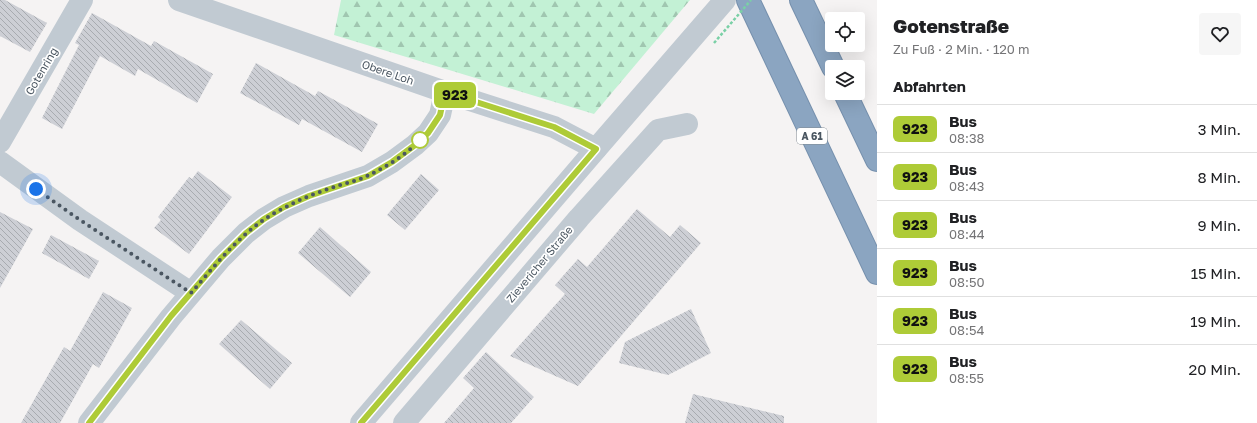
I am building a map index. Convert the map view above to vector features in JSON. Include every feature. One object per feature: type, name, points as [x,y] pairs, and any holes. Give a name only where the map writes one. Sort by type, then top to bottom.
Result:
[{"type":"highway","name":"A 61","points":[[749,0],[877,273]]},
{"type":"highway","points":[[801,0],[830,60]]},
{"type":"highway","points":[[848,100],[877,160]]},
{"type":"street","name":"Gotenring","points":[[0,142],[82,0]]},
{"type":"street","name":"Obere Loh","points":[[179,0],[445,92],[554,127],[596,149]]},
{"type":"street","points":[[361,423],[643,96],[709,34],[725,0]]},
{"type":"street","points":[[89,423],[191,293],[221,258],[246,233],[264,219],[284,207],[309,196],[368,176],[392,162],[428,133],[440,115],[445,92]]},
{"type":"street","name":"Zievericher Straße","points":[[404,423],[574,224],[658,130],[687,124]]},
{"type":"street","points":[[0,162],[80,220],[191,293]]},
{"type":"path","points":[[709,34],[749,0]]},
{"type":"green space","points":[[341,0],[690,0],[594,114],[334,35]]},
{"type":"building","points":[[0,0],[5,0],[47,23],[30,52],[0,36]]},
{"type":"building","points":[[92,13],[151,46],[154,41],[213,74],[197,103],[138,69],[135,76],[100,56],[62,129],[42,118],[79,45],[75,43]]},
{"type":"building","points":[[256,63],[315,96],[318,91],[378,124],[362,152],[302,119],[299,125],[240,93]]},
{"type":"building","points":[[198,171],[232,197],[189,254],[154,228],[161,220],[158,217],[189,177],[192,179]]},
{"type":"building","points":[[421,174],[439,190],[405,230],[387,215]]},
{"type":"building","points":[[637,209],[670,237],[680,225],[701,243],[578,386],[510,356],[565,294],[555,285],[578,259],[587,267]]},
{"type":"building","points":[[0,212],[33,229],[0,288]]},
{"type":"building","points":[[320,227],[371,272],[350,297],[298,253]]},
{"type":"building","points":[[51,235],[99,261],[89,279],[42,253]]},
{"type":"building","points":[[103,292],[132,308],[99,368],[93,364],[60,423],[21,423],[64,347],[70,351]]},
{"type":"building","points":[[691,309],[711,353],[668,375],[619,363],[625,342]]},
{"type":"building","points":[[241,320],[292,363],[270,389],[219,344]]},
{"type":"building","points":[[486,352],[534,397],[511,423],[444,423],[474,388],[463,378]]},
{"type":"building","points":[[693,394],[784,416],[784,423],[685,423]]},
{"type":"bus line","name":"923","points":[[89,423],[171,316],[221,258],[246,233],[264,219],[284,207],[309,196],[368,176],[392,162],[428,133],[440,115],[445,92],[554,127],[596,149],[361,423]]},
{"type":"route","points":[[36,189],[80,220],[191,293],[221,258],[246,233],[264,219],[284,207],[309,196],[368,176],[392,162],[421,139],[420,140]]}]
